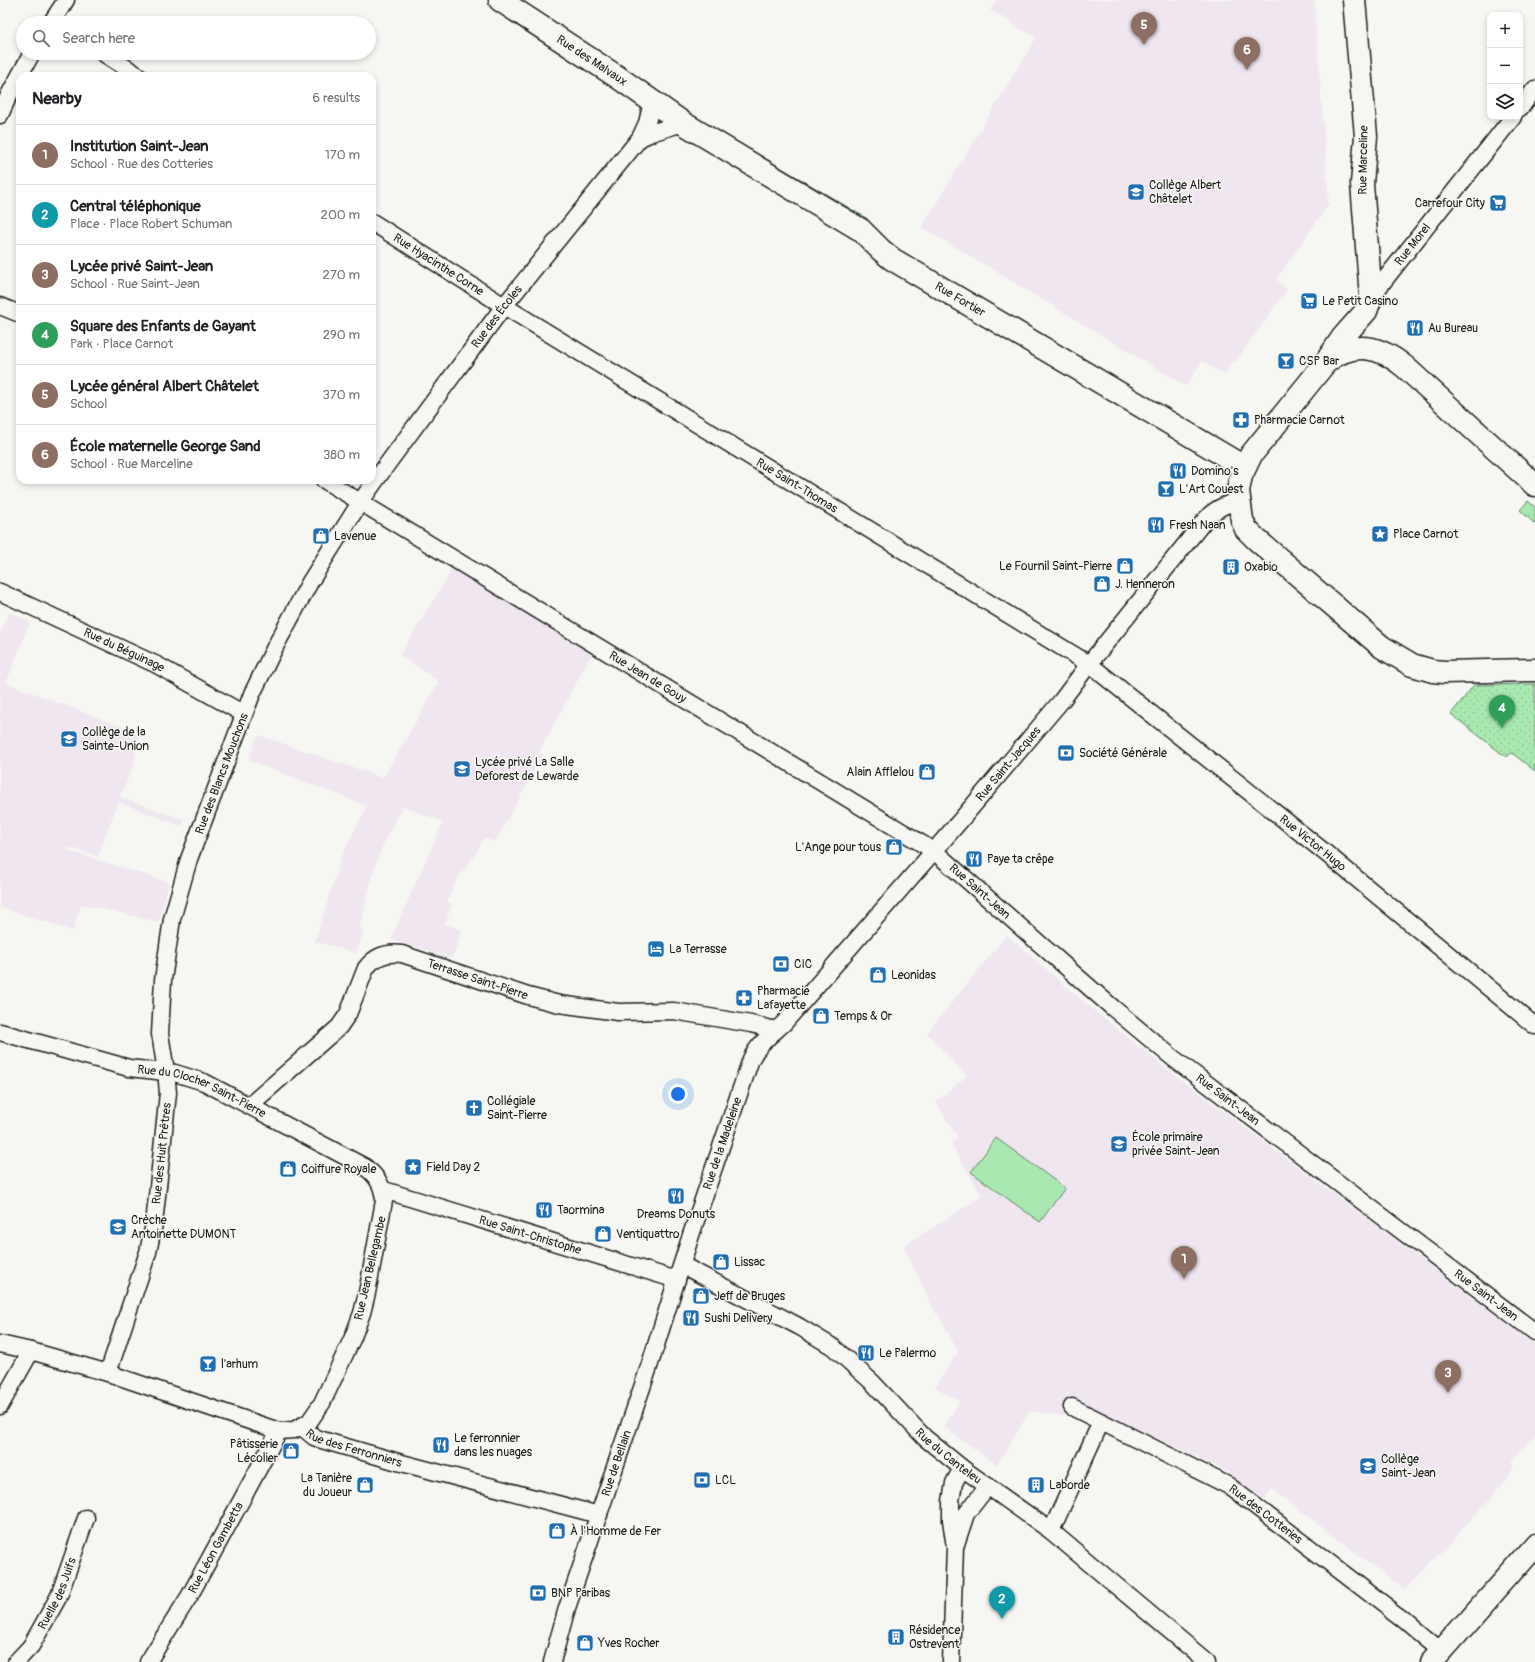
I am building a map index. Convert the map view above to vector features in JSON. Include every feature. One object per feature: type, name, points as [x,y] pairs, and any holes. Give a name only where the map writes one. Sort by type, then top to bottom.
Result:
[{"type":"street","points":[[57,16],[66,0]]},
{"type":"street","name":"Rue des Malvaux","points":[[500,0],[629,85],[683,124]]},
{"type":"street","name":"Rue Marceline","points":[[1354,0],[1366,136],[1362,184],[1371,297]]},
{"type":"street","points":[[22,72],[28,60]]},
{"type":"street","points":[[114,60],[133,72]]},
{"type":"street","points":[[0,115],[16,84]]},
{"type":"street","points":[[1523,104],[1535,89]]},
{"type":"street","name":"Rue des Écoles","points":[[376,482],[504,306],[640,138],[647,123],[652,102]]},
{"type":"street","name":"Rue Morel","points":[[1371,297],[1511,120]]},
{"type":"street","name":"Rue des Écoles","points":[[640,138],[654,132],[683,124]]},
{"type":"street","name":"Rue Fortier","points":[[683,124],[858,228],[892,259],[1244,467]]},
{"type":"street","name":"Rue Hyacinthe Corne","points":[[376,225],[504,306]]},
{"type":"street","points":[[1371,297],[1366,311],[1343,337],[1326,362],[1251,455],[1244,467],[1239,482],[1239,500],[1246,529],[1382,647],[1400,660],[1422,669],[1444,672],[1535,670]]},
{"type":"street","points":[[0,306],[16,312]]},
{"type":"street","name":"Rue Saint-Thomas","points":[[504,306],[1089,664]]},
{"type":"street","points":[[1326,362],[1338,354],[1351,350],[1372,349],[1385,352],[1405,367],[1526,469],[1535,485]]},
{"type":"street","name":"Rue Jean de Gouy","points":[[331,484],[362,501],[934,851]]},
{"type":"street","name":"Rue des Écoles","points":[[362,501],[374,484]]},
{"type":"street","name":"Rue Saint-Jacques","points":[[776,1030],[787,1020],[934,851],[1062,700],[1089,664],[1212,512],[1239,500]]},
{"type":"street","name":"Rue des Blancs Mouchons","points":[[166,1071],[160,1034],[162,980],[172,919],[189,859],[244,714],[275,647],[307,587],[362,501]]},
{"type":"street","name":"Rue du Béguinage","points":[[0,592],[157,665],[244,714]]},
{"type":"street","name":"Rue Victor Hugo","points":[[1089,664],[1322,850],[1535,1026]]},
{"type":"street","name":"Rue Saint-Jean","points":[[934,851],[1107,1003],[1173,1058],[1535,1332]]},
{"type":"street","name":"Terrasse Saint-Pierre","points":[[250,1105],[339,1027],[348,1014],[366,968],[371,962],[384,954],[402,954],[528,996],[559,1004],[618,1012],[674,1011],[776,1030]]},
{"type":"street","name":"Rue de la Madeleine","points":[[680,1273],[750,1059],[760,1046],[776,1030]]},
{"type":"street","name":"Rue du Clocher Saint-Pierre","points":[[0,1032],[129,1068],[166,1071],[188,1076],[204,1082],[365,1167],[373,1173],[384,1190]]},
{"type":"street","name":"Rue des Huit Prêtres","points":[[108,1373],[151,1238],[168,1093],[166,1071]]},
{"type":"street","name":"Rue Saint-Christophe","points":[[384,1190],[680,1273]]},
{"type":"street","name":"Rue Jean Bellegambe","points":[[302,1427],[309,1422],[322,1403],[353,1337],[362,1313],[384,1208],[384,1190]]},
{"type":"street","name":"Rue du Canteleu","points":[[680,1273],[800,1327],[833,1347],[872,1382],[913,1427],[962,1468],[1051,1531],[1206,1662]]},
{"type":"street","name":"Rue de Bellain","points":[[552,1662],[567,1608],[680,1273]]},
{"type":"street","name":"Rue des Ferronniers","points":[[0,1344],[31,1351],[108,1373],[279,1431],[294,1430],[302,1427],[314,1437],[322,1440],[599,1516]]},
{"type":"street","points":[[0,1406],[31,1351]]},
{"type":"street","name":"Rue des Cotteries","points":[[1072,1407],[1212,1477],[1240,1493],[1403,1619],[1437,1657]]},
{"type":"street","points":[[1051,1531],[1101,1422]]},
{"type":"street","name":"Rue Léon Gambetta","points":[[148,1662],[199,1579],[279,1431]]},
{"type":"street","points":[[951,1662],[956,1547],[951,1520],[951,1501],[954,1483],[962,1468]]},
{"type":"street","points":[[956,1547],[966,1514],[988,1486]]},
{"type":"street","name":"Ruelle des Juifs","points":[[16,1662],[31,1646],[59,1596],[86,1518]]},
{"type":"street","points":[[1437,1657],[1535,1546]]},
{"type":"shaded area","name":"Collège Albert Châtelet","points":[[997,0],[1314,0],[1329,204],[1276,280],[1287,289],[1241,354],[1235,362],[1233,361],[1224,375],[1202,361],[1186,386],[922,227],[1036,38],[990,10]]},
{"type":"shaded area","name":"Lycée privé La Salle Deforest de Lewarde","points":[[453,568],[592,653],[539,752],[543,755],[495,842],[484,838],[476,853],[455,882],[447,902],[452,904],[445,924],[462,931],[452,958],[391,939],[443,822],[403,806],[384,842],[374,868],[360,928],[364,930],[356,953],[315,941],[342,856],[367,806],[249,760],[258,735],[383,778],[439,682],[400,655]]},
{"type":"shaded area","name":"Collège de la Sainte-Union","points":[[9,612],[30,622],[6,683],[139,733],[133,766],[120,797],[184,820],[182,826],[118,802],[98,856],[69,847],[68,851],[169,882],[159,922],[81,904],[73,931],[0,907],[0,635]]},
{"type":"shaded area","points":[[1007,935],[1079,998],[1164,1067],[1535,1344],[1535,1436],[1512,1461],[1515,1465],[1488,1501],[1438,1556],[1404,1590],[1272,1489],[1264,1500],[1224,1470],[1110,1416],[1073,1396],[1065,1416],[1030,1411],[997,1465],[944,1427],[960,1401],[935,1387],[958,1352],[938,1313],[936,1314],[904,1246],[982,1196],[951,1144],[958,1138],[936,1102],[967,1076],[927,1033]]},
{"type":"green space","points":[[719,131],[868,219],[864,225],[715,137]]},
{"type":"green space","points":[[1528,501],[1535,507],[1535,524],[1520,510]]},
{"type":"green space","points":[[1535,684],[1535,771],[1512,753],[1506,757],[1451,714],[1474,685]]},
{"type":"green space","points":[[996,1138],[1065,1188],[1040,1222],[971,1172]]},
{"type":"place","name":"Lycée général Albert Châtelet","points":[[1144,45]]},
{"type":"place","name":"École maternelle George Sand","points":[[1247,70]]},
{"type":"place","name":"Collège Albert Châtelet","points":[[1136,192]]},
{"type":"place","name":"Carrefour City","points":[[1498,203]]},
{"type":"place","name":"Le Petit Casino","points":[[1309,301]]},
{"type":"place","name":"Au Bureau","points":[[1415,328]]},
{"type":"place","name":"CSP Bar","points":[[1286,361]]},
{"type":"place","name":"Pharmacie Carnot","points":[[1241,420]]},
{"type":"place","name":"Domino's","points":[[1178,471]]},
{"type":"place","name":"L'Art Couest","points":[[1166,489]]},
{"type":"place","name":"Fresh Naan","points":[[1156,525]]},
{"type":"place","name":"Place Carnot","points":[[1380,534]]},
{"type":"place","name":"Lavenue","points":[[321,536]]},
{"type":"place","name":"Le Fournil Saint-Pierre","points":[[1125,566]]},
{"type":"place","name":"Oxabio","points":[[1231,567]]},
{"type":"place","name":"J. Henneron","points":[[1102,584]]},
{"type":"place","name":"Square des Enfants de Gayant","points":[[1502,728]]},
{"type":"place","name":"Collège de la Sainte-Union","points":[[69,739]]},
{"type":"place","name":"Société Générale","points":[[1066,753]]},
{"type":"place","name":"Lycée privé La Salle Deforest de Lewarde","points":[[462,769]]},
{"type":"place","name":"Alain Afflelou","points":[[927,772]]},
{"type":"place","name":"L'Ange pour tous","points":[[894,847]]},
{"type":"place","name":"Paye ta crêpe","points":[[974,859]]},
{"type":"place","name":"La Terrasse","points":[[656,949]]},
{"type":"place","name":"CIC","points":[[781,964]]},
{"type":"place","name":"Leonidas","points":[[878,975]]},
{"type":"place","name":"Pharmacie Lafayette","points":[[744,998]]},
{"type":"place","name":"Temps & Or","points":[[821,1016]]},
{"type":"place","name":"Collégiale Saint-Pierre","points":[[474,1108]]},
{"type":"place","name":"École primaire privée Saint-Jean","points":[[1119,1144]]},
{"type":"place","name":"Field Day 2","points":[[413,1167]]},
{"type":"place","name":"Coiffure Royale","points":[[288,1169]]},
{"type":"place","name":"Dreams Donuts","points":[[676,1196]]},
{"type":"place","name":"Taormina","points":[[544,1210]]},
{"type":"place","name":"Crèche Antoinette DUMONT","points":[[118,1227]]},
{"type":"place","name":"Ventiquattro","points":[[603,1234]]},
{"type":"place","name":"Lissac","points":[[721,1262]]},
{"type":"place","name":"Institution Saint-Jean","points":[[1184,1279]]},
{"type":"place","name":"Jeff de Bruges","points":[[701,1296]]},
{"type":"place","name":"Sushi Delivery","points":[[691,1318]]},
{"type":"place","name":"Le Palermo","points":[[866,1353]]},
{"type":"place","name":"l'arhum","points":[[208,1364]]},
{"type":"place","name":"Lycée privé Saint-Jean","points":[[1448,1393]]},
{"type":"place","name":"Le ferronnier dans les nuages","points":[[441,1445]]},
{"type":"place","name":"Pâtisserie Lécolier","points":[[291,1451]]},
{"type":"place","name":"Collège Saint-Jean","points":[[1368,1466]]},
{"type":"place","name":"LCL","points":[[702,1480]]},
{"type":"place","name":"La Tanière du Joueur","points":[[365,1485]]},
{"type":"place","name":"Laborde","points":[[1036,1485]]},
{"type":"place","name":"À l'Homme de Fer","points":[[557,1531]]},
{"type":"place","name":"BNP Paribas","points":[[538,1593]]},
{"type":"place","name":"Central téléphonique","points":[[1002,1619]]},
{"type":"place","name":"Résidence Ostrevent","points":[[896,1637]]},
{"type":"place","name":"Yves Rocher","points":[[585,1643]]}]
